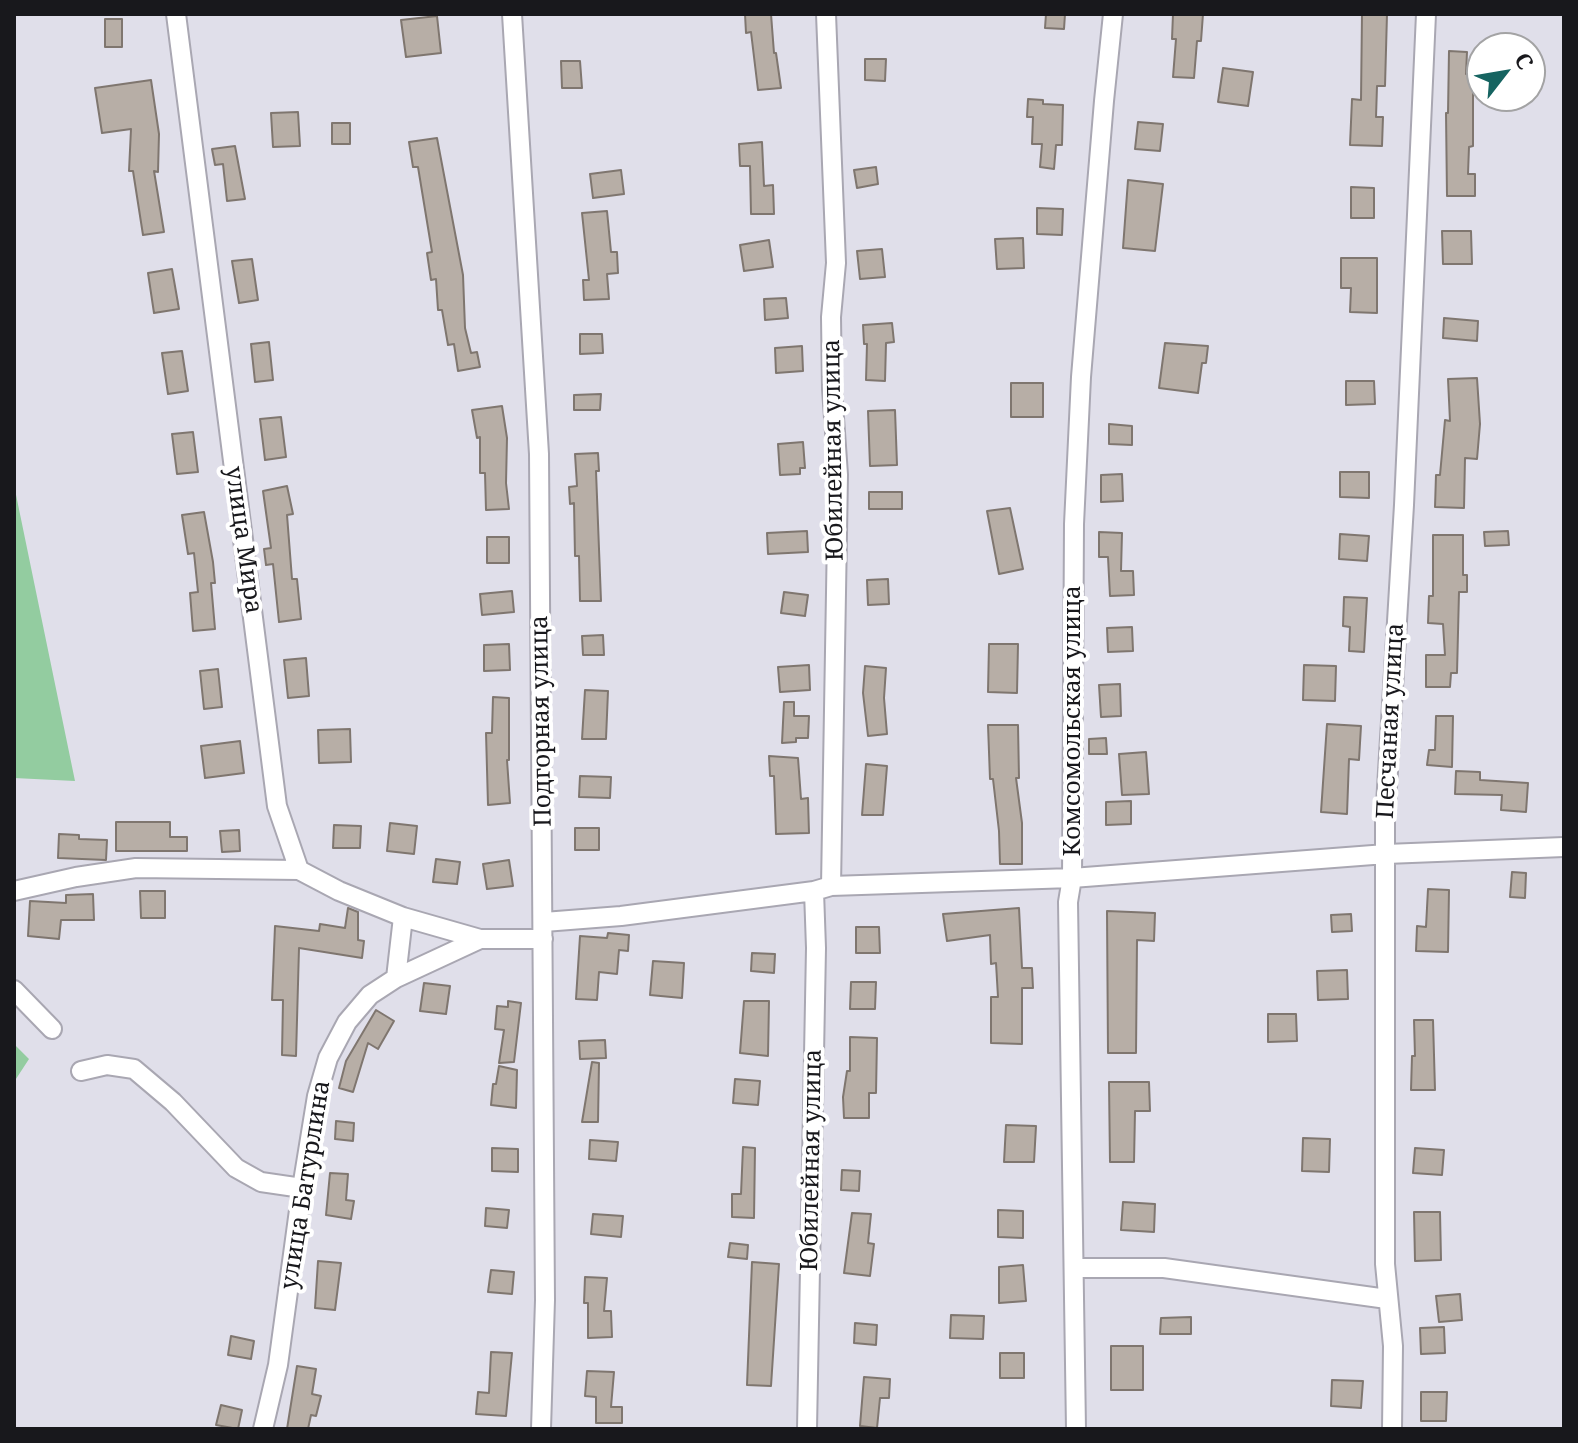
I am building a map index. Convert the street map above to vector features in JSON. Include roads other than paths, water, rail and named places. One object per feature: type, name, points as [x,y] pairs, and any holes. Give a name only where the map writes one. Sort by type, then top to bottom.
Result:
[{"type":"street","name":"улица Мира","points":[[176,14],[277,806],[299,870]]},
{"type":"street","name":"Подгорная улица","points":[[512,14],[539,454],[545,1300],[541,1429]]},
{"type":"street","name":"Юбилейная улица","points":[[807,1429],[816,948],[823,888],[838,475],[832,389],[831,317],[836,263],[826,14]]},
{"type":"street","name":"Комсомольская улица","points":[[1076,1429],[1068,902],[1072,878],[1074,524],[1081,377],[1113,14]]},
{"type":"street","name":"Песчаная улица","points":[[1392,1429],[1393,1346],[1387,1299],[1384,1182],[1385,821],[1404,505],[1426,14]]},
{"type":"street","name":"улица Батурлина","points":[[263,1429],[278,1365],[317,1096],[328,1058],[347,1022],[370,995],[396,978],[480,939],[823,888],[1072,878],[1386,854],[1564,847]]},
{"type":"street","points":[[14,891],[136,868],[299,870],[339,891],[403,917],[480,939]]},
{"type":"street","points":[[396,978],[403,917]]},
{"type":"street","points":[[14,990],[52,1029]]},
{"type":"street","points":[[81,1071],[107,1065],[134,1069],[173,1102],[236,1168],[261,1182],[302,1188]]},
{"type":"street","points":[[1075,1268],[1164,1268],[1387,1299]]}]
